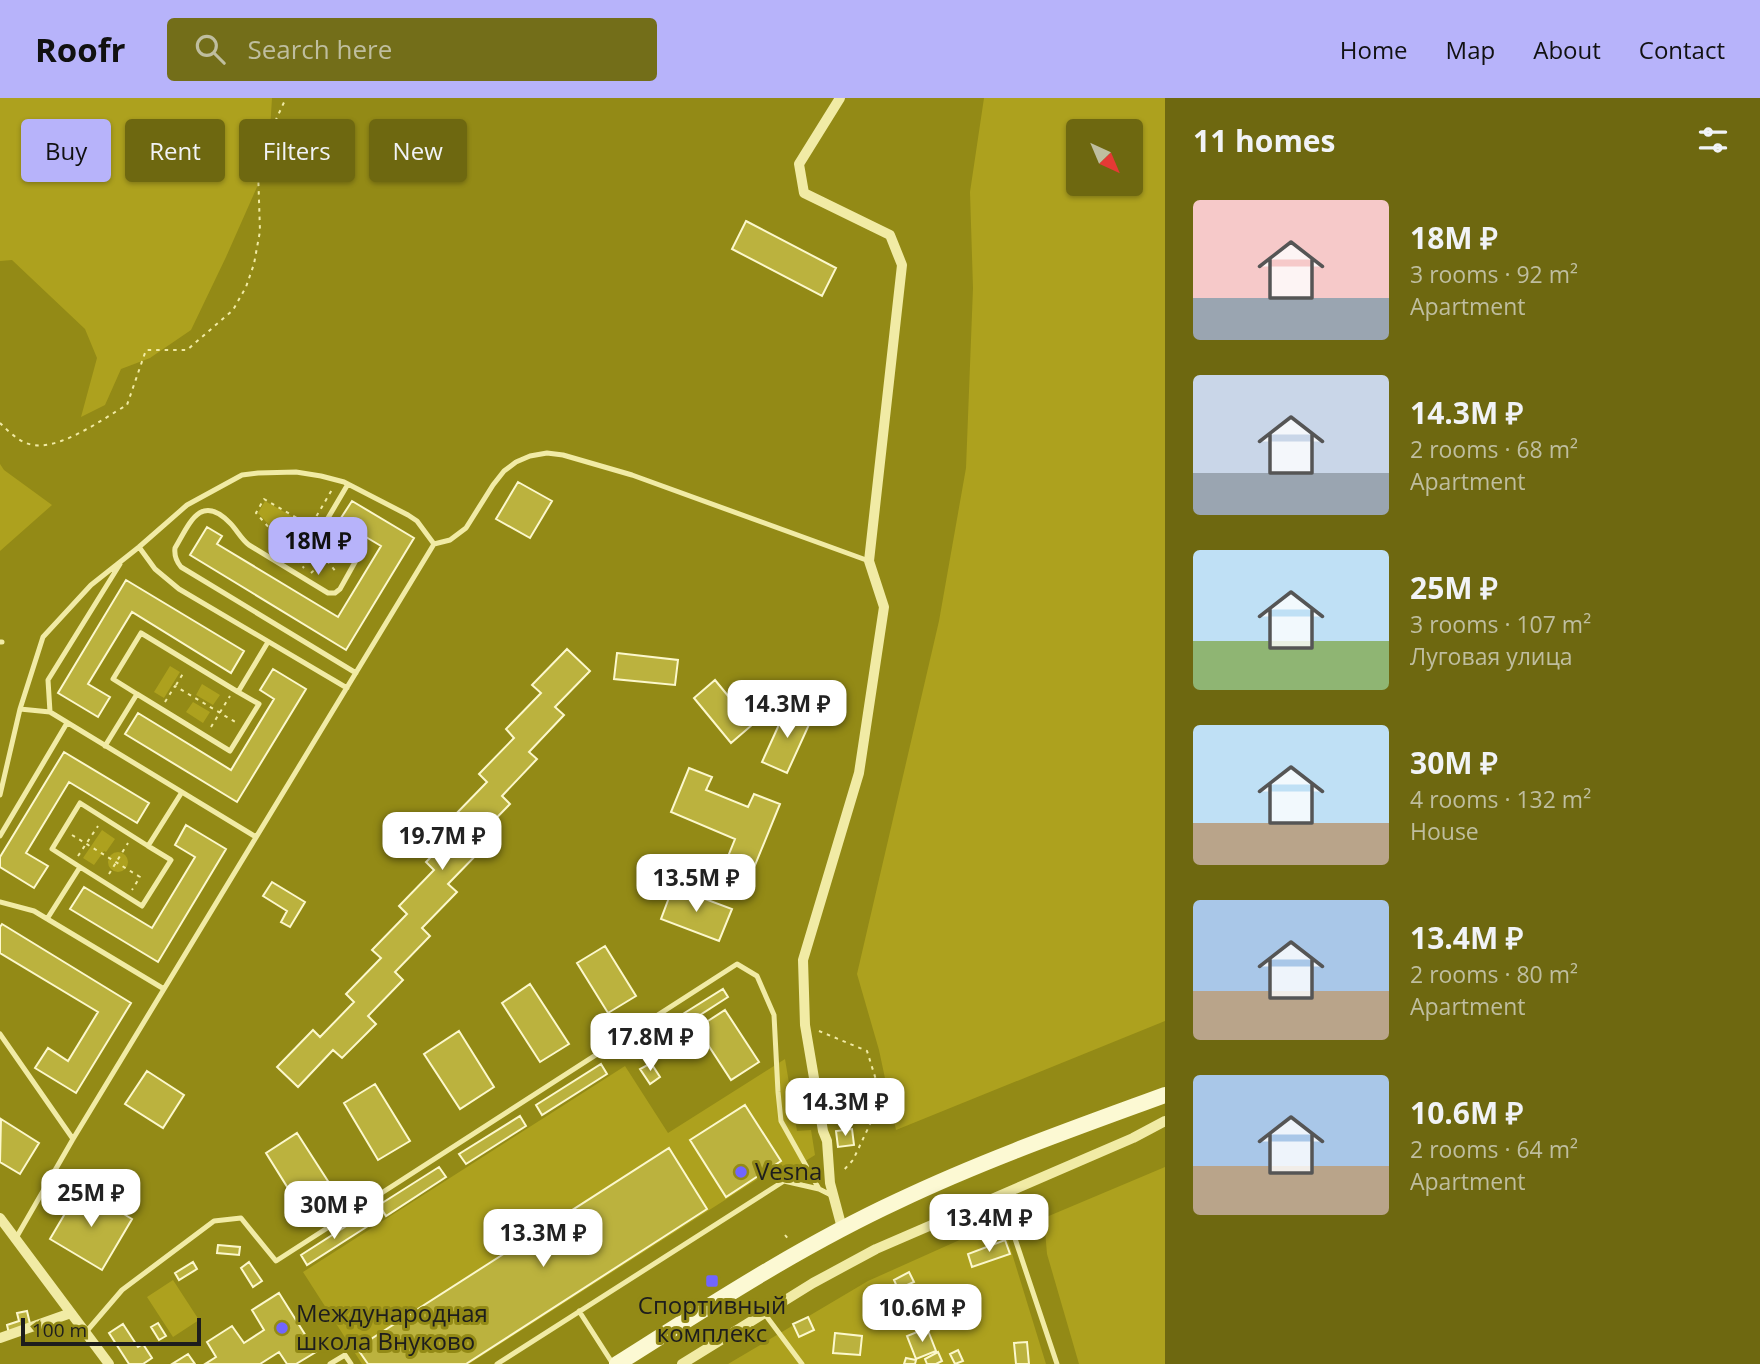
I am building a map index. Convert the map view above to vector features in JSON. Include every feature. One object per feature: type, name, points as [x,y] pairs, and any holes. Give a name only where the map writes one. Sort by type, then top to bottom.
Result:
[{"type":"main road","points":[[615,1364],[755,1277],[842,1228],[897,1201],[963,1172],[1165,1095]]},
{"type":"street","points":[[840,98],[799,164],[804,193],[890,235],[902,265],[869,561],[884,607],[859,773],[803,960],[805,1026],[822,1131],[827,1141],[830,1183],[842,1228]]},
{"type":"street","points":[[682,1364],[813,1283],[876,1249],[1133,1138],[1165,1121]]},
{"type":"street","points":[[0,1218],[109,1364]]},
{"type":"street","points":[[0,1338],[71,1313]]},
{"type":"lane","points":[[16,1239],[73,1139],[434,544],[450,540],[466,528],[504,471],[530,456],[547,453],[563,455],[632,475],[869,561]]},
{"type":"lane","points":[[0,795],[20,709],[43,637],[91,585],[187,505],[242,475],[296,472],[348,484],[413,518],[434,544]]},
{"type":"lane","points":[[348,484],[326,522],[328,530],[358,550],[359,555],[337,592],[328,593],[248,545],[229,522],[211,510],[198,513],[175,548],[175,559],[181,567],[356,673]]},
{"type":"lane","points":[[139,547],[155,569],[179,589],[347,688]]},
{"type":"lane","points":[[50,712],[48,680],[124,559]]},
{"type":"lane","points":[[141,632],[236,690],[259,704],[230,751],[113,679],[141,632]]},
{"type":"lane","points":[[236,690],[268,642]]},
{"type":"lane","points":[[105,746],[137,694]]},
{"type":"lane","points":[[20,709],[50,712],[256,837]]},
{"type":"lane","points":[[0,836],[67,723]]},
{"type":"lane","points":[[148,846],[182,792]]},
{"type":"lane","points":[[80,803],[148,846],[171,860],[142,906],[51,849],[80,803]]},
{"type":"lane","points":[[47,919],[77,865]]},
{"type":"lane","points":[[0,902],[34,911],[164,989]]},
{"type":"lane","points":[[86,1332],[121,1290],[214,1221],[241,1218],[276,1261],[737,964],[757,975],[774,1016],[782,1121],[819,1189]]},
{"type":"lane","points":[[0,1034],[73,1139]]},
{"type":"lane","points":[[497,1364],[784,1181],[819,1189],[834,1197]]},
{"type":"lane","points":[[1000,1194],[1056,1364]]},
{"type":"lane","points":[[579,1311],[615,1364]]},
{"type":"lane","points":[[764,1313],[802,1364]]},
{"type":"lane","points":[[330,1364],[345,1355],[351,1364]]},
{"type":"path","points":[[0,423],[27,444],[44,446],[67,440],[127,405],[146,349],[187,350],[233,310],[246,287],[254,264],[260,231],[258,170],[286,98]]},
{"type":"path","points":[[274,561],[306,534],[337,480]]},
{"type":"path","points":[[311,526],[264,499],[256,513],[309,574],[349,544]]},
{"type":"path","points":[[305,555],[331,533]]},
{"type":"path","points":[[306,534],[344,582]]},
{"type":"path","points":[[161,709],[190,662]]},
{"type":"path","points":[[175,685],[244,727]]},
{"type":"path","points":[[205,736],[236,690]]},
{"type":"path","points":[[77,865],[103,817]]},
{"type":"path","points":[[64,830],[140,877],[128,897]]},
{"type":"path","points":[[104,882],[133,836]]},
{"type":"path","points":[[805,1026],[867,1051],[882,1099],[853,1160],[830,1183]]},
{"type":"path","points":[[785,1235],[789,1241]]},
{"type":"shaded area","points":[[0,98],[272,98],[271,119],[239,119],[239,182],[259,182],[191,330],[150,358],[121,369],[105,405],[81,417],[97,358],[85,329],[12,260],[0,261]]},
{"type":"shaded area","points":[[984,98],[1165,98],[1165,1021],[896,1130],[879,1050],[857,974],[939,621],[966,468],[973,288],[970,192]]},
{"type":"shaded area","points":[[0,464],[4,470],[52,505],[0,551]]},
{"type":"shaded area","points":[[265,501],[309,526],[305,533],[287,545],[258,513]]},
{"type":"shaded area","points":[[170,666],[180,672],[164,698],[154,692]]},
{"type":"shaded area","points":[[202,684],[220,695],[213,705],[196,695]]},
{"type":"shaded area","points":[[193,702],[210,712],[203,723],[186,712]]},
{"type":"shaded area","points":[[102,830],[115,839],[94,865],[83,858]]},
{"type":"shaded area","points":[[114,852],[122,852],[128,862],[122,872],[114,872],[108,866],[108,858]]},
{"type":"shaded area","points":[[785,1059],[797,1131],[811,1130],[815,1155],[788,1172],[781,1164],[469,1364],[362,1364],[303,1272],[625,1066],[668,1133]]},
{"type":"shaded area","points":[[1165,1167],[1165,1364],[1079,1364],[1047,1254],[1044,1218]]},
{"type":"shaded area","points":[[1002,1221],[1046,1364],[728,1364],[868,1281]]},
{"type":"shaded area","points":[[173,1280],[199,1320],[173,1337],[147,1297]]},
{"type":"building","points":[[746,221],[836,268],[822,296],[732,249]]},
{"type":"building","points":[[518,482],[552,501],[530,538],[496,519]]},
{"type":"building","points":[[352,501],[414,538],[346,650],[190,555],[207,527],[222,536],[217,544],[338,617],[381,546],[339,521]]},
{"type":"building","points":[[126,580],[244,651],[231,673],[132,612],[88,684],[110,697],[98,717],[58,693]]},
{"type":"building","points":[[567,649],[590,671],[555,707],[564,715],[529,752],[537,759],[502,796],[510,804],[475,840],[483,848],[448,884],[457,892],[422,928],[430,936],[395,972],[403,980],[368,1016],[376,1024],[342,1058],[333,1050],[298,1087],[277,1067],[313,1030],[320,1037],[354,1002],[346,994],[381,958],[372,950],[407,914],[399,906],[434,870],[426,862],[461,826],[452,818],[487,782],[479,774],[514,738],[506,729],[541,693],[532,685]]},
{"type":"building","points":[[617,653],[678,660],[675,685],[614,679]]},
{"type":"building","points":[[273,669],[306,689],[237,802],[125,734],[138,713],[231,770],[274,699],[260,690]]},
{"type":"building","points":[[715,680],[752,725],[731,743],[694,698]]},
{"type":"building","points":[[787,707],[812,718],[787,773],[762,762]]},
{"type":"building","points":[[64,752],[149,803],[137,823],[69,782],[26,853],[48,866],[34,888],[0,867],[0,857]]},
{"type":"building","points":[[689,768],[712,777],[706,790],[748,807],[754,794],[780,804],[751,875],[725,864],[735,839],[671,812]]},
{"type":"building","points":[[186,825],[226,849],[158,962],[70,909],[84,887],[152,928],[195,857],[175,845]]},
{"type":"building","points":[[272,882],[305,902],[290,927],[281,922],[287,911],[263,896]]},
{"type":"building","points":[[673,887],[732,909],[719,941],[661,919]]},
{"type":"building","points":[[2,924],[131,1003],[76,1093],[35,1068],[48,1048],[68,1061],[98,1012],[0,953]]},
{"type":"building","points":[[605,946],[636,996],[608,1013],[577,963]]},
{"type":"building","points":[[530,984],[569,1044],[540,1062],[502,1003]]},
{"type":"building","points":[[723,989],[728,997],[683,1026],[678,1017]]},
{"type":"building","points":[[725,1010],[759,1062],[731,1080],[697,1028]]},
{"type":"building","points":[[659,1029],[664,1037],[637,1054],[632,1046]]},
{"type":"building","points":[[459,1031],[494,1087],[460,1109],[424,1054]]},
{"type":"building","points":[[651,1063],[660,1077],[650,1084],[640,1069]]},
{"type":"building","points":[[601,1064],[607,1074],[542,1115],[536,1105]]},
{"type":"building","points":[[147,1071],[184,1095],[163,1128],[125,1104]]},
{"type":"building","points":[[375,1084],[410,1141],[378,1160],[344,1103]]},
{"type":"building","points":[[745,1105],[781,1161],[726,1197],[690,1140]]},
{"type":"building","points":[[520,1116],[526,1126],[466,1164],[459,1154]]},
{"type":"building","points":[[1,1119],[39,1143],[20,1174],[0,1162]]},
{"type":"building","points":[[852,1129],[854,1145],[838,1147],[836,1131]]},
{"type":"building","points":[[297,1133],[333,1189],[301,1209],[266,1153]]},
{"type":"building","points":[[669,1148],[707,1209],[466,1364],[368,1364],[357,1348]]},
{"type":"building","points":[[439,1167],[446,1177],[386,1216],[379,1205]]},
{"type":"building","points":[[80,1188],[132,1219],[102,1270],[50,1239]]},
{"type":"building","points":[[362,1216],[368,1226],[307,1265],[301,1255]]},
{"type":"building","points":[[997,1225],[999,1230],[989,1234],[988,1229]]},
{"type":"building","points":[[1005,1240],[1010,1254],[972,1267],[968,1254]]},
{"type":"building","points":[[218,1245],[240,1247],[239,1255],[217,1253]]},
{"type":"building","points":[[193,1262],[197,1269],[179,1280],[175,1273]]},
{"type":"building","points":[[249,1262],[262,1281],[253,1287],[241,1268]]},
{"type":"building","points":[[909,1272],[914,1282],[898,1289],[894,1280]]},
{"type":"building","name":"Международная школа Внуково","points":[[279,1293],[316,1352],[296,1364],[287,1364],[279,1352],[260,1364],[205,1364],[216,1357],[207,1342],[232,1326],[244,1343],[264,1330],[252,1310]]},
{"type":"building","points":[[27,1311],[31,1328],[9,1334],[7,1325],[19,1321],[17,1313]]},
{"type":"building","points":[[808,1317],[814,1330],[799,1337],[793,1324]]},
{"type":"building","points":[[158,1323],[166,1336],[159,1340],[151,1327]]},
{"type":"building","points":[[123,1324],[138,1347],[143,1344],[152,1358],[143,1364],[129,1364],[109,1333]]},
{"type":"building","points":[[927,1328],[936,1351],[916,1359],[907,1336]]},
{"type":"building","points":[[835,1333],[862,1336],[860,1355],[833,1353]]},
{"type":"building","points":[[1027,1342],[1029,1364],[1016,1364],[1014,1343]]},
{"type":"building","points":[[958,1350],[963,1361],[955,1364],[950,1354]]},
{"type":"building","points":[[938,1352],[942,1361],[927,1364],[925,1359]]},
{"type":"building","points":[[188,1354],[195,1364],[172,1364]]},
{"type":"building","points":[[906,1358],[916,1360],[915,1364],[904,1364]]},
{"type":"place","name":"Vesna","points":[[741,1172]]},
{"type":"place","name":"Спортивный комплекс","points":[[712,1281]]},
{"type":"place","name":"Международная школа Внуково","points":[[282,1328]]}]
